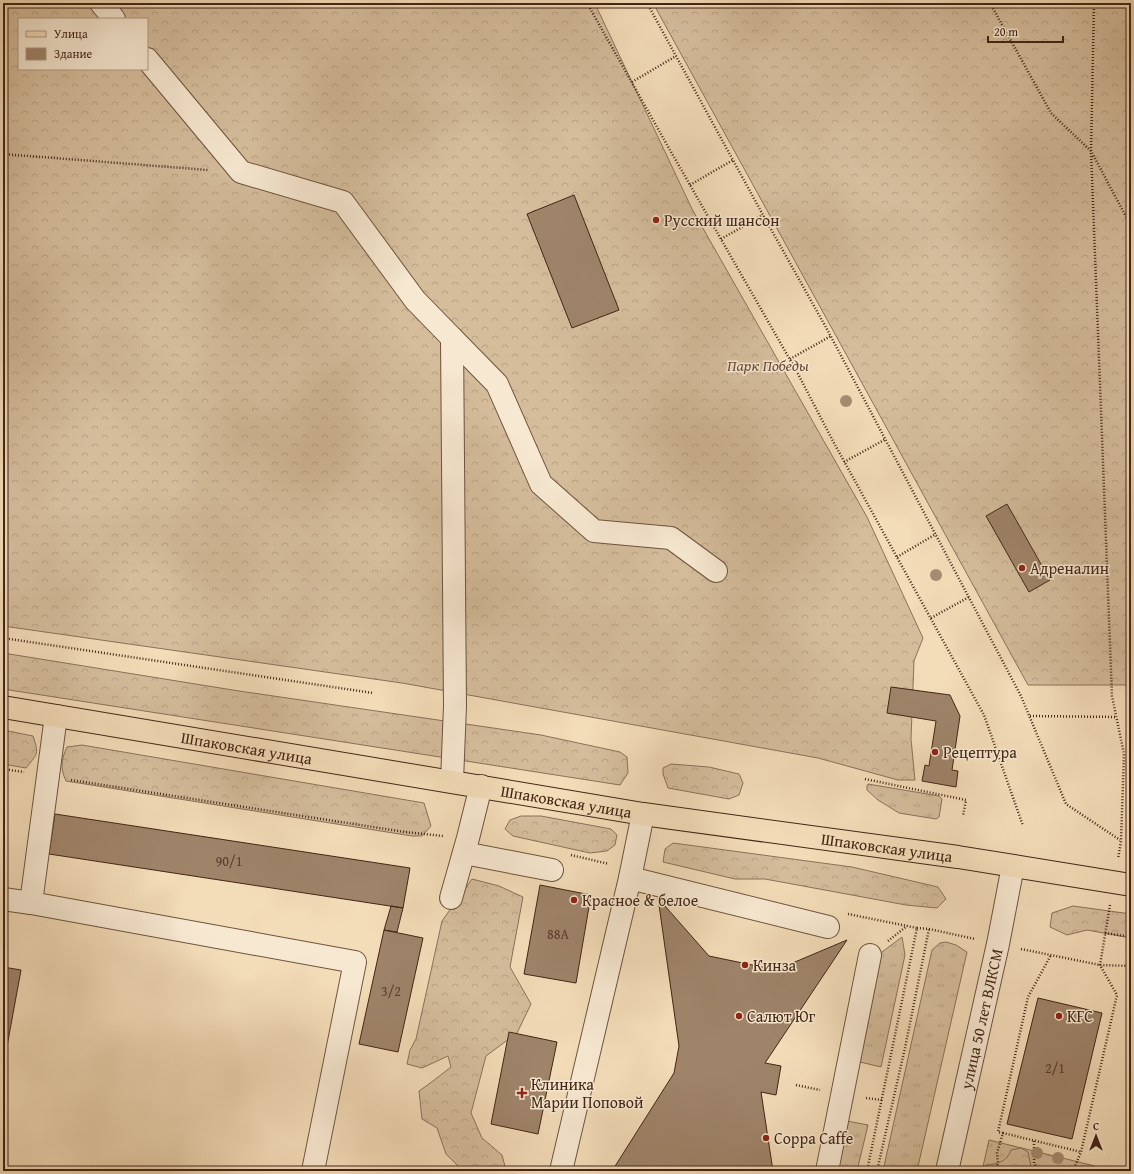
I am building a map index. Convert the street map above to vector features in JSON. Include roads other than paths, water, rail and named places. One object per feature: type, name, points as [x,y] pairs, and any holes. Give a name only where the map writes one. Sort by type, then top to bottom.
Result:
[{"type":"main road","name":"Шпаковская улица","points":[[3,707],[643,814],[1013,866],[1122,883]]},
{"type":"street","points":[[101,3],[113,18]]},
{"type":"street","points":[[148,60],[241,172],[343,202],[415,300],[497,384],[541,484],[594,531],[671,538],[716,571]]},
{"type":"street","points":[[452,338],[454,706],[452,782]]},
{"type":"street","points":[[32,903],[56,716]]},
{"type":"street","points":[[451,898],[464,853],[480,786]]},
{"type":"street","points":[[561,1171],[630,878],[643,814]]},
{"type":"street","points":[[464,853],[552,870]]},
{"type":"street","name":"улица 50 лет ВЛКСМ","points":[[947,1171],[998,944],[1013,866]]},
{"type":"street","points":[[630,878],[828,927]]},
{"type":"street","points":[[3,899],[354,962],[313,1171]]},
{"type":"street","points":[[827,1171],[870,955]]},
{"type":"place","name":"Русский шансон","points":[[656,220]]},
{"type":"place","name":"Адреналин","points":[[1022,568]]},
{"type":"place","name":"Рецептура","points":[[935,752]]},
{"type":"place","name":"Красное & белое","points":[[574,900]]},
{"type":"place","name":"Кинза","points":[[745,965]]},
{"type":"place","name":"Салют Юг","points":[[739,1016]]},
{"type":"place","name":"KFC","points":[[1059,1016]]},
{"type":"place","name":"Клиника Марии Поповой","points":[[522,1093]]},
{"type":"place","name":"Coppa Caffe","points":[[766,1138]]},
{"type":"park label","name":"Парк Победы","points":[[768,365]]}]
